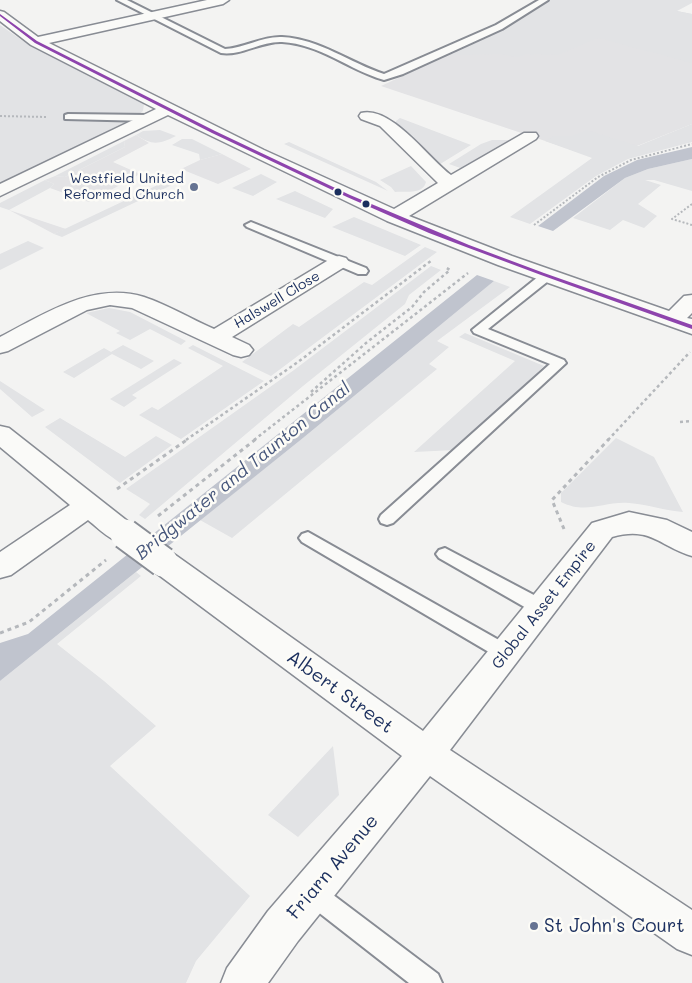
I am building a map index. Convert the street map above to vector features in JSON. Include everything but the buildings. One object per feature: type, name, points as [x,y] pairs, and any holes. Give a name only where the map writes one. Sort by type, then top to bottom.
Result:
[{"type":"street","points":[[36,42],[223,0]]},
{"type":"street","points":[[0,15],[36,42],[136,93],[463,250],[548,275],[692,327]]},
{"type":"street","points":[[0,191],[168,109]]},
{"type":"street","points":[[367,116],[386,124],[434,171],[451,184]]},
{"type":"street","points":[[394,217],[530,136]]},
{"type":"street","name":"Halswell Close","points":[[215,338],[339,262]]},
{"type":"street","name":"Halswell Close","points":[[0,346],[80,305],[110,299],[137,302],[241,350]]},
{"type":"street","points":[[672,320],[692,301]]},
{"type":"street","name":"Albert Street","points":[[0,434],[90,507],[118,544],[163,562],[426,754],[692,934]]},
{"type":"street","points":[[0,567],[90,507]]},
{"type":"street","name":"Global Asset Empire","points":[[426,754],[602,530],[629,522],[657,527],[692,545]]},
{"type":"street","name":"Friarn Avenue","points":[[242,983],[284,926],[426,754]]},
{"type":"lane","points":[[121,0],[224,51],[236,51],[267,40],[290,41],[311,46],[375,74],[384,76],[400,72],[498,27],[544,0]]},
{"type":"lane","points":[[68,117],[149,118]]},
{"type":"lane","points":[[251,225],[362,271]]},
{"type":"lane","points":[[387,520],[559,364],[478,330],[548,275]]},
{"type":"lane","points":[[308,538],[506,653]]},
{"type":"lane","points":[[446,554],[542,608]]},
{"type":"lane","points":[[312,893],[430,983]]},
{"type":"path","points":[[0,116],[68,117]]},
{"type":"path","points":[[534,225],[598,177],[631,160],[692,144]]},
{"type":"path","points":[[692,204],[672,219],[692,225]]},
{"type":"path","points":[[287,413],[412,306],[424,292],[450,270],[440,264],[463,250]]},
{"type":"path","points":[[90,507],[298,362],[440,254],[463,250]]},
{"type":"path","points":[[157,517],[287,413],[469,272]]},
{"type":"path","points":[[578,561],[552,500],[692,349]]},
{"type":"path","points":[[680,422],[692,421]]},
{"type":"path","points":[[0,633],[29,622],[118,544]]},
{"type":"shaded area","points":[[549,0],[677,11],[692,14],[692,124],[602,160],[381,86],[503,29]]},
{"type":"shaded area","points":[[549,0],[692,0],[692,3],[677,11],[692,14],[692,63],[598,38],[558,55],[526,54],[517,57],[500,54],[448,54],[503,29]]},
{"type":"shaded area","points":[[0,25],[26,43],[138,100],[144,104],[143,111],[126,125],[0,186]]},
{"type":"shaded area","points":[[400,118],[471,145],[437,166],[396,125],[396,121]]},
{"type":"shaded area","points":[[692,124],[692,142],[628,159],[596,176],[530,224],[510,217],[592,158],[545,141],[554,136],[572,136],[587,130],[638,146]]},
{"type":"shaded area","points":[[160,130],[176,136],[155,143],[146,141],[136,135],[143,131]]},
{"type":"shaded area","points":[[136,135],[149,143],[113,162],[140,174],[89,202],[50,188],[54,184],[45,180],[55,176],[65,177],[125,147],[124,141]]},
{"type":"shaded area","points":[[182,139],[192,139],[222,154],[200,160],[199,154],[172,145]]},
{"type":"shaded area","points":[[492,140],[512,140],[463,169],[449,164],[481,144]]},
{"type":"shaded area","points":[[124,141],[125,147],[65,177],[55,176]]},
{"type":"shaded area","points":[[289,142],[376,182],[388,191],[284,144]]},
{"type":"shaded area","points":[[222,154],[251,169],[218,184],[181,169],[200,160]]},
{"type":"shaded area","points":[[692,159],[692,191],[654,180],[645,180],[661,185],[638,204],[657,216],[644,228],[623,220],[610,230],[573,218],[625,178],[648,169]]},
{"type":"shaded area","points":[[411,166],[426,182],[418,191],[395,192],[380,180]]},
{"type":"shaded area","points":[[261,174],[277,182],[253,196],[232,188]]},
{"type":"shaded area","points":[[45,180],[54,184],[9,210],[0,207],[0,203]]},
{"type":"shaded area","points":[[164,182],[172,185],[62,237],[54,234]]},
{"type":"shaded area","points":[[295,191],[333,209],[325,218],[276,199]]},
{"type":"shaded area","points":[[9,210],[66,229],[54,234]]},
{"type":"shaded area","points":[[354,217],[421,245],[405,256],[332,227]]},
{"type":"shaded area","points":[[28,241],[44,248],[0,270],[0,254]]},
{"type":"shaded area","points":[[425,247],[437,252],[271,376],[242,362],[293,324],[299,327],[364,282],[372,285]]},
{"type":"shaded area","points":[[431,266],[441,270],[409,295],[405,304],[303,386],[145,519],[139,515],[150,504],[126,489],[294,370]]},
{"type":"shaded area","points":[[494,281],[510,287],[437,341],[449,347],[429,364],[437,369],[232,538],[200,520],[303,438]]},
{"type":"shaded area","points":[[109,308],[130,312],[186,341],[181,345],[150,329],[130,340],[116,333],[120,331],[86,313]]},
{"type":"shaded area","points":[[465,333],[544,366],[455,450],[414,452],[515,361],[459,337]]},
{"type":"shaded area","points":[[123,345],[154,361],[141,369],[112,354],[74,378],[63,372],[104,348],[111,352]]},
{"type":"shaded area","points":[[193,345],[264,381],[181,439],[139,415],[152,407],[158,410],[223,366],[188,348]]},
{"type":"shaded area","points":[[174,359],[182,363],[132,395],[137,398],[124,407],[110,399]]},
{"type":"shaded area","points":[[0,381],[45,410],[32,417],[0,389]]},
{"type":"shaded area","points":[[60,418],[125,457],[156,436],[172,445],[120,483],[45,427]]},
{"type":"shaded area","points":[[616,438],[654,457],[683,512],[629,503],[587,508],[570,506],[561,502],[561,493]]},
{"type":"shaded area","points":[[136,572],[141,576],[57,644],[156,726],[110,766],[250,896],[196,961],[186,983],[0,983],[0,681]]},
{"type":"shaded area","points":[[333,746],[339,795],[298,837],[268,815]]},
{"type":"water","points":[[692,147],[692,159],[648,169],[625,178],[553,231],[538,226],[604,176],[637,160]]},
{"type":"water","name":"Bridgwater and Taunton Canal","points":[[477,275],[494,281],[303,438],[0,681],[0,643],[28,634]]},
{"type":"transit line","points":[[0,15],[36,42],[214,132],[348,196],[431,232],[542,274],[692,327]]},
{"type":"place","name":"Westfield United Reformed Church","points":[[194,187]]},
{"type":"place","name":"St John's Court","points":[[534,926]]}]
